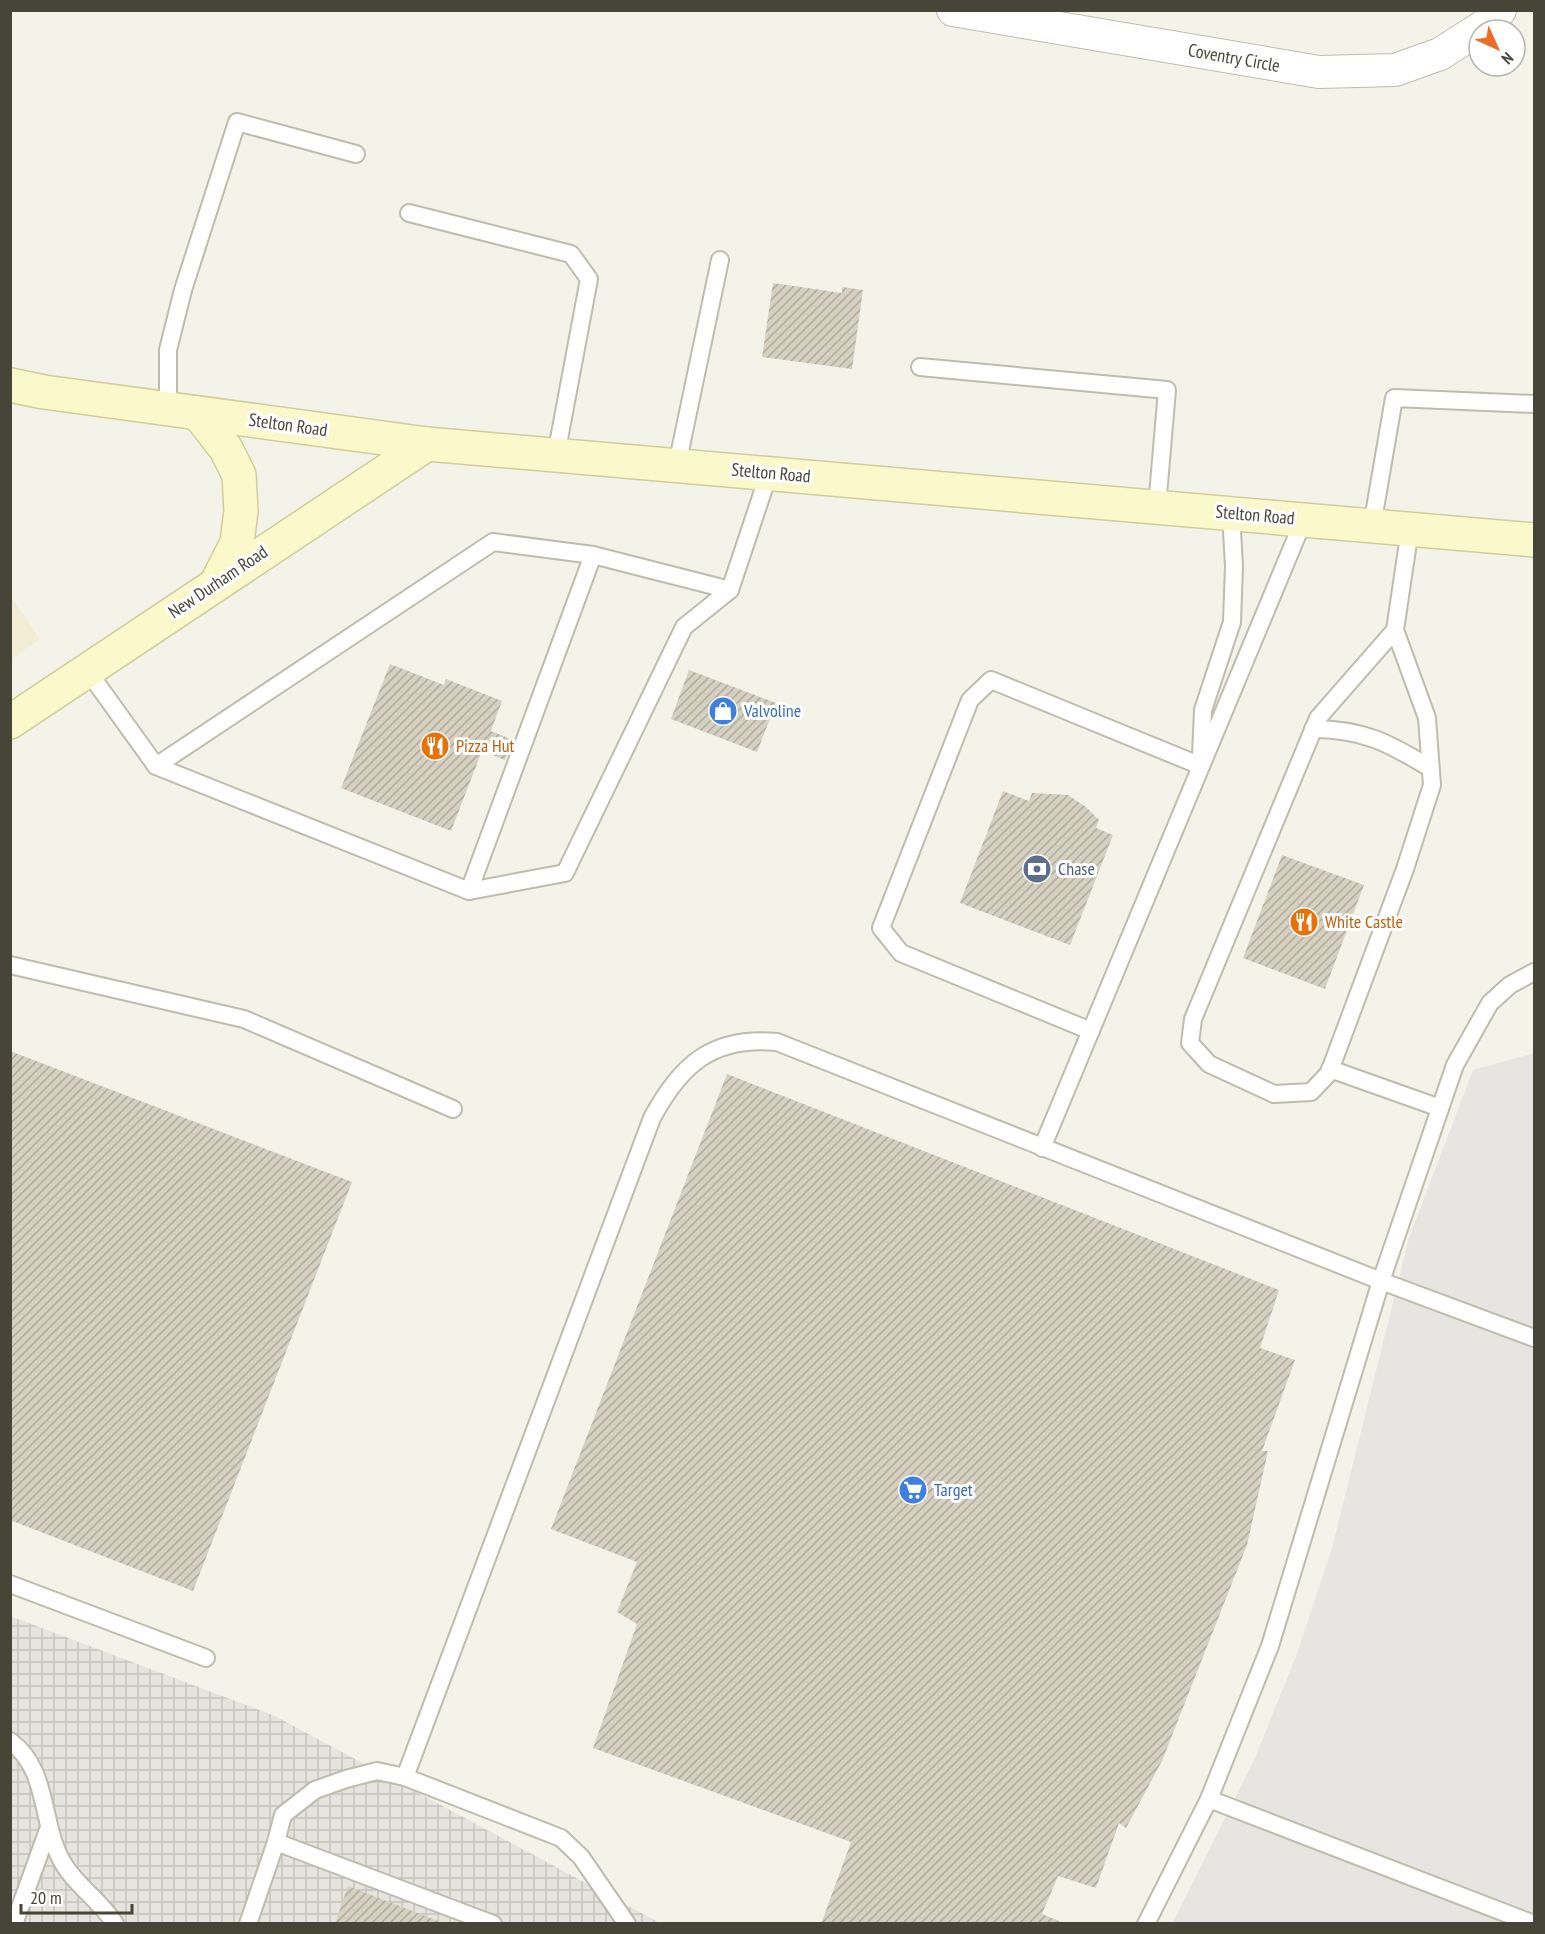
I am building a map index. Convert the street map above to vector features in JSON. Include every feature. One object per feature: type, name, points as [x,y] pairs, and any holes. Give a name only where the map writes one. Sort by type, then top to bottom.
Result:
[{"type":"main road","name":"Stelton Road","points":[[10,385],[44,392],[427,444],[1534,540]]},
{"type":"main road","points":[[183,411],[226,449],[239,475],[241,511],[237,543],[216,583]]},
{"type":"main road","name":"New Durham Road","points":[[11,720],[427,444]]},
{"type":"street","name":"Coventry Circle","points":[[953,10],[1319,72],[1395,70],[1440,54],[1487,24],[1500,10]]},
{"type":"lane","points":[[183,411],[168,350],[183,290],[237,122],[356,154]]},
{"type":"lane","points":[[409,213],[572,254],[589,279],[556,455]]},
{"type":"lane","points":[[677,465],[720,260]]},
{"type":"lane","points":[[920,367],[1167,390],[1157,507]]},
{"type":"lane","points":[[1372,526],[1394,398],[1534,404]]},
{"type":"lane","points":[[87,670],[156,766],[469,891],[565,873],[684,627],[730,590],[769,473]]},
{"type":"lane","points":[[1201,766],[1203,710],[1232,622],[1234,566],[1231,513]]},
{"type":"lane","points":[[1042,1148],[1304,519]]},
{"type":"lane","points":[[1395,630],[1318,718],[1193,1018],[1190,1043],[1209,1064],[1274,1095],[1311,1092],[1330,1069],[1405,870],[1432,785],[1427,718],[1395,630],[1410,529]]},
{"type":"lane","points":[[156,766],[493,542],[593,555],[730,590]]},
{"type":"lane","points":[[469,891],[593,555]]},
{"type":"lane","points":[[1091,1031],[901,953],[881,928],[970,700],[991,680],[1201,766]]},
{"type":"lane","points":[[1313,729],[1345,729],[1390,744],[1430,768]]},
{"type":"lane","points":[[10,965],[244,1018],[453,1109]]},
{"type":"lane","points":[[1146,1923],[1209,1799],[1270,1646],[1381,1281],[1455,1065],[1490,1003],[1510,985],[1534,972]]},
{"type":"lane","points":[[405,1777],[652,1118],[668,1088],[689,1065],[721,1046],[751,1040],[777,1042],[1381,1281],[1534,1338]]},
{"type":"lane","points":[[1330,1069],[1440,1108]]},
{"type":"lane","points":[[10,1584],[206,1658]]},
{"type":"lane","points":[[10,1741],[17,1746],[39,1779],[48,1830],[63,1864],[115,1923]]},
{"type":"lane","points":[[248,1923],[283,1815],[315,1790],[346,1779],[377,1772],[405,1777],[561,1838],[581,1857],[627,1923]]},
{"type":"lane","points":[[1209,1799],[1534,1923]]},
{"type":"lane","points":[[14,1923],[48,1830]]},
{"type":"lane","points":[[276,1842],[493,1923]]},
{"type":"shaded area","points":[[10,595],[40,639],[11,659],[10,659]]},
{"type":"shaded area","points":[[1534,1053],[1534,1923],[1172,1924],[1255,1758],[1297,1654],[1332,1548],[1409,1238],[1473,1070]]},
{"type":"shaded area","points":[[10,1616],[275,1716],[660,1923],[11,1923]]},
{"type":"building","points":[[773,283],[842,293],[842,287],[863,290],[852,369],[762,357]]},
{"type":"building","name":"Pizza Hut","points":[[390,664],[444,685],[446,679],[502,701],[491,731],[513,740],[505,760],[482,751],[451,831],[341,788]]},
{"type":"building","name":"Valvoline","points":[[689,670],[776,703],[757,752],[671,719]]},
{"type":"building","name":"Chase","points":[[1003,791],[1029,801],[1032,793],[1068,795],[1086,807],[1099,820],[1096,828],[1113,835],[1070,945],[960,903]]},
{"type":"building","name":"White Castle","points":[[1282,855],[1364,885],[1325,989],[1243,958]]},
{"type":"building","points":[[10,1051],[352,1182],[193,1591],[10,1520]]},
{"type":"building","name":"Target","points":[[727,1074],[1279,1290],[1260,1348],[1295,1360],[1262,1451],[1268,1451],[1247,1545],[1162,1761],[1126,1828],[1119,1823],[1096,1888],[1058,1876],[1042,1914],[1066,1924],[821,1924],[851,1842],[593,1748],[637,1624],[617,1612],[637,1562],[551,1529]]},
{"type":"building","points":[[348,1886],[443,1923],[443,1924],[335,1924]]},
{"type":"place","name":"Valvoline","points":[[723,711]]},
{"type":"place","name":"Pizza Hut","points":[[435,746]]},
{"type":"place","name":"Chase","points":[[1037,869]]},
{"type":"place","name":"White Castle","points":[[1304,922]]},
{"type":"place","name":"Target","points":[[913,1490]]}]
